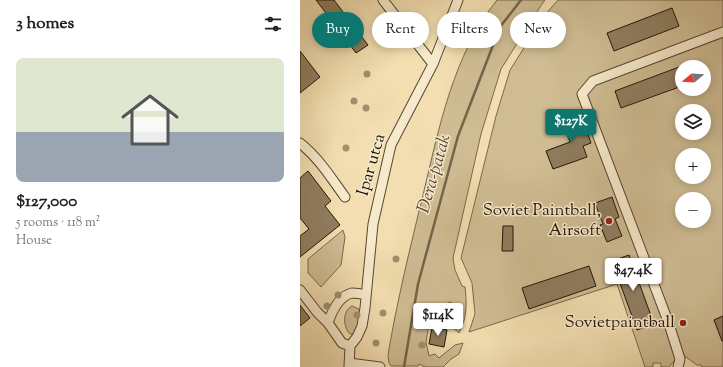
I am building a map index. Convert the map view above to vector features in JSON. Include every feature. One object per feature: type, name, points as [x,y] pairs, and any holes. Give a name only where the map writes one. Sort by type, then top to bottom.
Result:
[{"type":"street","points":[[383,0],[433,64]]},
{"type":"street","name":"Ipar utca","points":[[349,366],[350,346],[357,337],[362,326],[373,224],[391,145],[433,64],[458,0]]},
{"type":"street","points":[[679,363],[666,317],[582,94],[592,81],[723,32]]},
{"type":"street","points":[[300,143],[320,162],[345,197]]},
{"type":"street","points":[[300,290],[317,312],[328,323],[342,343],[350,346]]},
{"type":"street","points":[[328,323],[336,305],[343,299],[353,293],[366,295]]},
{"type":"street","points":[[349,366],[380,367]]},
{"type":"shaded area","points":[[497,0],[545,0],[537,12],[510,12],[510,48],[514,48],[501,69],[481,134],[453,258],[455,270],[462,286],[465,287],[466,311],[464,322],[459,333],[438,314],[432,316],[430,319],[426,342],[429,356],[435,354],[439,358],[455,345],[463,343],[459,354],[443,367],[425,367],[419,364],[418,366],[391,366],[388,355],[395,315],[435,144],[458,68],[467,48],[502,48],[502,12],[488,12]],"holes":[[[451,302],[459,319],[444,316],[445,304]]]},
{"type":"shaded area","points":[[558,0],[723,0],[723,367],[702,367],[686,357],[674,361],[669,367],[661,367],[661,363],[653,363],[653,367],[645,367],[617,284],[469,332],[475,314],[472,283],[461,258],[496,116],[510,70],[524,48],[566,48],[566,12],[548,12]]},
{"type":"shaded area","points":[[343,230],[345,237],[341,265],[321,287],[308,273],[308,259]]},
{"type":"shaded area","points":[[352,306],[359,309],[360,319],[353,334],[350,334],[346,327],[345,315]]},
{"type":"building","points":[[316,0],[334,0],[343,12],[325,12]]},
{"type":"building","points":[[672,8],[679,26],[614,51],[607,33]]},
{"type":"building","points":[[364,40],[368,45],[364,48]]},
{"type":"building","points":[[352,48],[364,48],[356,53]]},
{"type":"building","points":[[300,51],[320,77],[300,93]]},
{"type":"building","points":[[675,68],[675,89],[621,108],[615,91]]},
{"type":"building","points":[[580,112],[591,143],[583,146],[587,157],[553,169],[546,151],[570,142],[561,119]]},
{"type":"building","points":[[308,171],[331,201],[325,206],[340,225],[300,257],[300,236],[309,229],[300,218],[300,178]]},
{"type":"building","name":"Soviet Paintball, Airsoft","points":[[612,197],[619,217],[615,219],[622,236],[607,242],[600,225],[603,224],[595,203]]},
{"type":"building","points":[[503,226],[513,226],[513,251],[502,251]]},
{"type":"building","points":[[629,255],[654,324],[637,330],[612,261]]},
{"type":"building","points":[[589,266],[596,286],[529,309],[522,288]]},
{"type":"building","points":[[300,305],[310,318],[300,326]]},
{"type":"building","points":[[723,316],[723,341],[722,341],[714,320]]},
{"type":"building","points":[[432,327],[447,330],[444,347],[429,344]]},
{"type":"waterway","name":"Dera-patak","points":[[404,367],[418,284],[458,136],[500,27],[521,0]]},
{"type":"place","name":"Soviet Paintball, Airsoft","points":[[609,221]]},
{"type":"place","name":"Sovietpaintball","points":[[683,323]]}]
